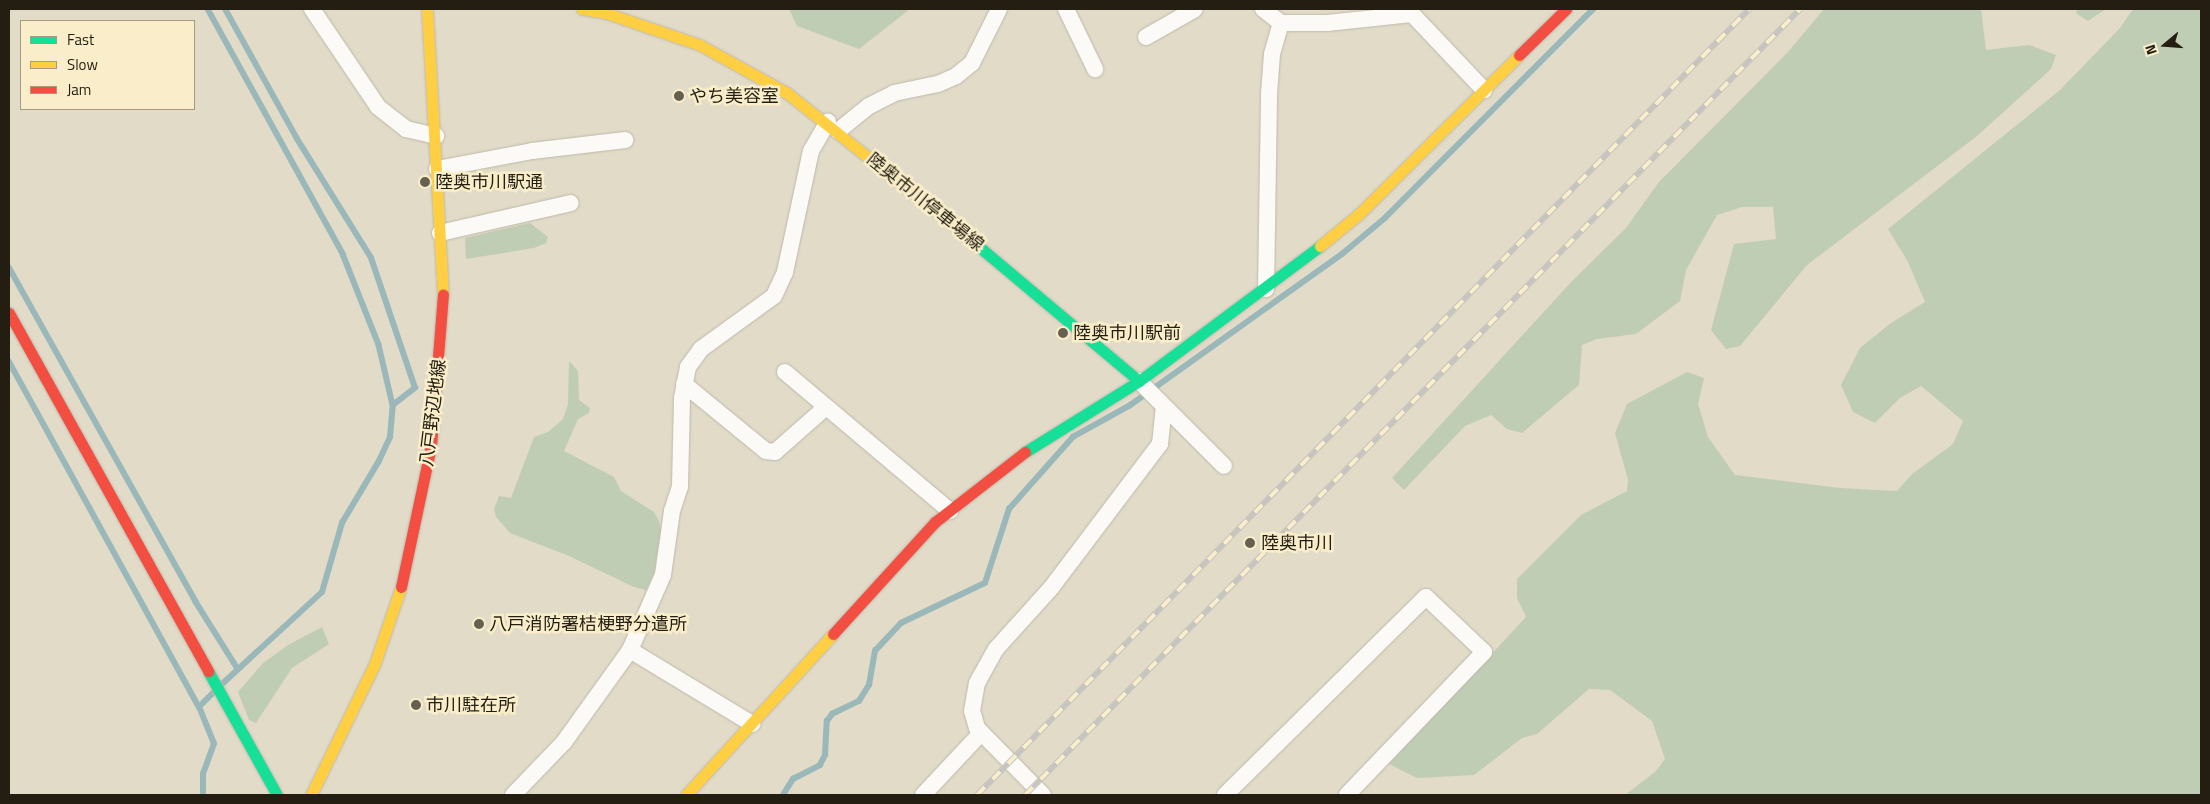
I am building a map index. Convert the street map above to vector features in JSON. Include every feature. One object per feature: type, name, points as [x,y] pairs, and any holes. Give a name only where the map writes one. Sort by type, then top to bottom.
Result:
[{"type":"street","points":[[312,9],[378,107],[406,130],[436,136]]},
{"type":"street","name":"八戸野辺地線","points":[[311,795],[375,663],[407,568],[431,446],[439,382],[444,310],[436,136],[427,9]]},
{"type":"street","name":"陸奥市川停車場線","points":[[582,9],[606,13],[700,45],[760,76],[833,126],[1139,381],[1224,466]]},
{"type":"street","points":[[513,795],[564,742],[630,650],[663,575],[672,511],[680,487],[684,384],[688,368],[701,349],[774,296],[785,272],[809,158],[833,126],[894,93],[938,84],[956,76],[972,63],[999,9]]},
{"type":"street","points":[[1066,9],[1095,69]]},
{"type":"street","points":[[1146,37],[1195,9]]},
{"type":"street","points":[[1263,9],[1281,23],[1327,23],[1400,12],[1412,14],[1484,90]]},
{"type":"street","points":[[686,795],[935,522],[1029,449],[1139,381],[1266,289],[1359,214],[1566,9]]},
{"type":"street","points":[[1266,289],[1269,94],[1272,54],[1281,23]]},
{"type":"street","points":[[437,169],[532,152],[625,140]]},
{"type":"street","points":[[440,233],[571,203]]},
{"type":"street","points":[[9,313],[277,795]]},
{"type":"street","points":[[785,372],[950,511]]},
{"type":"street","points":[[684,384],[766,451],[775,452],[826,407]]},
{"type":"street","points":[[1043,795],[981,733],[972,711],[978,683],[996,649],[1051,588],[1160,444],[1164,407]]},
{"type":"street","points":[[1225,795],[1426,597],[1484,652],[1347,795]]},
{"type":"street","points":[[630,650],[752,724]]},
{"type":"street","points":[[923,795],[981,733]]},
{"type":"green space","points":[[789,9],[910,9],[859,49],[797,26]]},
{"type":"green space","points":[[1824,9],[1981,9],[1986,50],[2029,45],[2056,55],[2051,69],[1977,136],[1807,265],[1740,346],[1726,349],[1711,330],[1734,244],[1776,239],[1773,207],[1742,207],[1717,215],[1686,270],[1680,301],[1636,334],[1597,339],[1582,345],[1579,385],[1522,433],[1507,429],[1491,415],[1465,426],[1404,490],[1392,478],[1572,281],[1626,228],[1659,182],[1788,52]]},
{"type":"green space","points":[[2076,9],[2106,9],[2088,21],[2077,14]]},
{"type":"green space","points":[[2133,9],[2201,9],[2201,795],[1625,795],[1655,772],[1665,759],[1652,721],[1610,690],[1589,689],[1537,734],[1522,738],[1474,775],[1417,778],[1389,764],[1526,617],[1517,598],[1517,579],[1581,515],[1627,491],[1628,480],[1615,433],[1627,404],[1687,372],[1704,378],[1698,404],[1708,437],[1735,475],[1840,488],[1897,491],[1912,474],[1953,444],[1963,421],[1921,386],[1900,398],[1875,423],[1853,412],[1841,385],[1860,348],[1891,323],[1925,302],[1908,262],[1888,229],[2060,90],[2120,28]]},
{"type":"green space","points":[[530,223],[548,237],[546,243],[534,248],[466,259],[465,238]]},
{"type":"green space","points":[[569,361],[578,371],[579,400],[590,408],[589,413],[578,419],[564,451],[614,477],[621,491],[654,512],[659,521],[661,531],[654,573],[646,590],[634,587],[569,556],[510,533],[496,517],[494,509],[499,496],[511,498],[534,437],[548,432],[563,419],[568,404]]},
{"type":"green space","points":[[322,627],[329,644],[292,668],[256,723],[249,720],[238,692],[262,664],[288,645]]},
{"type":"waterway","points":[[208,9],[343,254],[379,345],[393,405]]},
{"type":"waterway","points":[[221,685],[322,592],[342,523],[379,461],[390,437],[393,405],[415,388],[371,258],[297,139],[225,9]]},
{"type":"waterway","points":[[783,795],[793,779],[820,765],[825,755],[827,721],[832,714],[859,701],[869,685],[875,651],[901,623],[985,583],[1009,509],[1073,437],[1129,406],[1342,254],[1385,218],[1593,9]]},
{"type":"waterway","points":[[9,267],[196,602],[238,669]]},
{"type":"waterway","points":[[9,361],[199,707]]},
{"type":"waterway","points":[[203,795],[203,774],[214,744],[199,707],[213,693]]},
{"type":"railway","points":[[977,795],[1749,9]]},
{"type":"railway","points":[[1025,795],[1800,9]]},
{"type":"traffic: fast","points":[[952,224],[1139,381]]},
{"type":"traffic: fast","points":[[1025,452],[1139,381],[1320,246]]},
{"type":"traffic: fast","points":[[208,671],[277,795]]},
{"type":"traffic: slow","points":[[427,9],[443,294]]},
{"type":"traffic: slow","points":[[582,9],[606,13],[700,45],[787,93],[952,224]]},
{"type":"traffic: slow","points":[[1320,246],[1359,214],[1519,55]]},
{"type":"traffic: slow","points":[[311,795],[375,663],[401,587]]},
{"type":"traffic: slow","points":[[686,795],[833,634]]},
{"type":"traffic: jam","points":[[1519,55],[1566,9]]},
{"type":"traffic: jam","points":[[401,587],[431,446],[443,294]]},
{"type":"traffic: jam","points":[[9,313],[208,671]]},
{"type":"traffic: jam","points":[[833,634],[935,522],[1025,452]]},
{"type":"place","name":"やち美容室","points":[[679,96]]},
{"type":"place","name":"陸奥市川駅通","points":[[425,182]]},
{"type":"place","name":"陸奥市川駅前","points":[[1063,333]]},
{"type":"place","name":"陸奥市川","points":[[1250,543]]},
{"type":"place","name":"八戸消防署桔梗野分遣所","points":[[479,624]]},
{"type":"place","name":"市川駐在所","points":[[416,705]]}]
